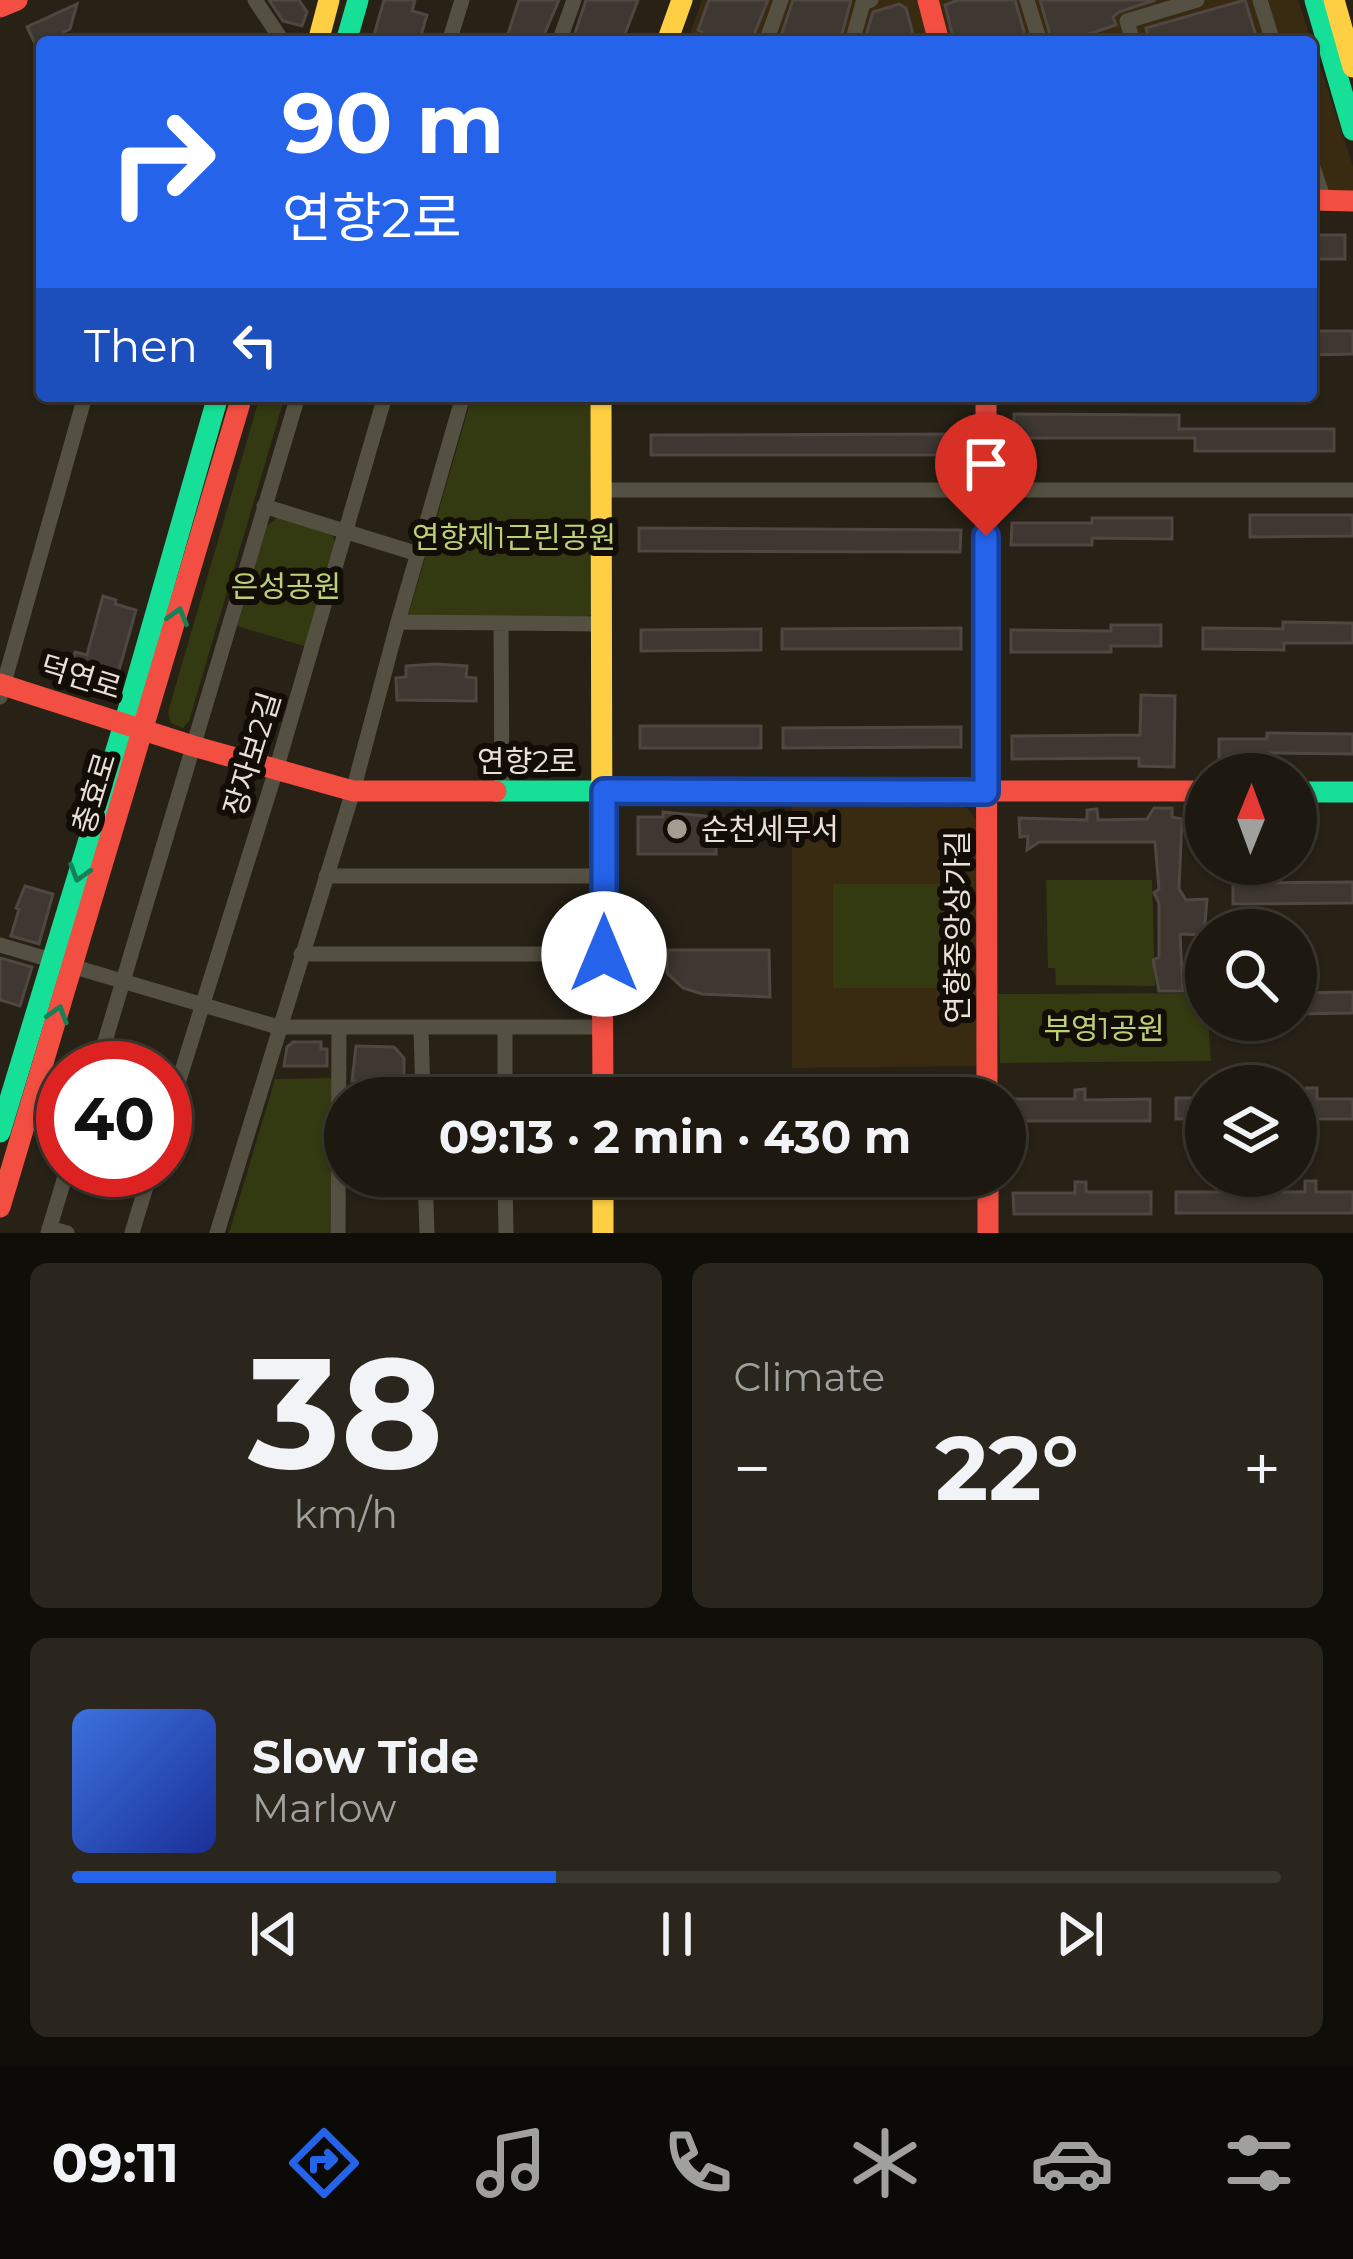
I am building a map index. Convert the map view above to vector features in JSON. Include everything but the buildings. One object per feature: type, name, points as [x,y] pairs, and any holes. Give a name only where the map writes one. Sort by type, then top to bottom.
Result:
[{"type":"street","points":[[0,7],[17,0]]},
{"type":"street","points":[[255,0],[279,36]]},
{"type":"street","points":[[320,36],[329,0]]},
{"type":"street","points":[[348,36],[358,0]]},
{"type":"street","points":[[451,36],[462,0]]},
{"type":"street","points":[[561,36],[574,0]]},
{"type":"street","points":[[653,36],[667,0]]},
{"type":"street","points":[[669,36],[682,0]]},
{"type":"street","points":[[768,36],[782,0]]},
{"type":"street","points":[[854,36],[863,3],[871,0]]},
{"type":"street","points":[[928,0],[937,36]]},
{"type":"street","points":[[1027,0],[1038,36]]},
{"type":"street","points":[[1131,36],[1127,21],[1197,0]]},
{"type":"street","points":[[1260,0],[1272,36]]},
{"type":"street","points":[[1304,0],[1316,36]]},
{"type":"street","points":[[1316,0],[1353,130]]},
{"type":"street","points":[[1334,0],[1353,67]]},
{"type":"street","points":[[1346,0],[1353,27]]},
{"type":"street","points":[[1317,40],[1329,76],[1347,106]]},
{"type":"street","points":[[1317,200],[1353,201]]},
{"type":"street","points":[[1,689],[83,402]]},
{"type":"street","name":"충효로","points":[[135,725],[216,402]]},
{"type":"street","name":"충효로","points":[[0,1207],[62,963],[240,402]]},
{"type":"street","points":[[105,1041],[296,402]]},
{"type":"street","name":"장자보2길","points":[[191,1041],[383,402]]},
{"type":"street","points":[[217,1233],[353,791],[461,402]]},
{"type":"street","points":[[601,402],[603,1077]]},
{"type":"street","name":"연향중앙상가길","points":[[986,402],[987,1077]]},
{"type":"street","points":[[602,490],[1353,490]]},
{"type":"street","points":[[264,506],[418,554]]},
{"type":"street","points":[[398,622],[601,624]]},
{"type":"street","points":[[501,623],[502,791]]},
{"type":"street","name":"덕연로","points":[[1,689],[135,725]]},
{"type":"street","name":"연향2로","points":[[135,725],[353,791],[1185,791]]},
{"type":"street","points":[[1317,792],[1353,792]]},
{"type":"street","points":[[326,876],[603,876]]},
{"type":"street","points":[[0,945],[278,1027],[604,1028]]},
{"type":"street","points":[[301,954],[604,954]]},
{"type":"street","name":"충효로","points":[[0,1132],[62,963]]},
{"type":"street","points":[[338,1233],[339,1027]]},
{"type":"street","points":[[422,1027],[423,1077]]},
{"type":"street","points":[[505,1028],[505,1077]]},
{"type":"street","points":[[59,1197],[49,1231],[67,1233]]},
{"type":"street","points":[[132,1233],[143,1197]]},
{"type":"street","points":[[426,1197],[427,1233]]},
{"type":"street","points":[[506,1197],[506,1233]]},
{"type":"street","points":[[603,1197],[603,1233]]},
{"type":"street","points":[[988,1197],[988,1233]]},
{"type":"shaded area","points":[[702,0],[1298,0],[1310,36],[689,36]]},
{"type":"shaded area","points":[[1317,57],[1353,166],[1353,191],[1317,191]]},
{"type":"shaded area","points":[[962,801],[977,821],[978,1066],[792,1068],[792,802]]},
{"type":"green space","points":[[258,402],[283,402],[189,721],[183,728],[171,723],[168,712]]},
{"type":"green space","name":"연향제1근린공원","points":[[470,402],[594,402],[595,612],[584,619],[408,616]]},
{"type":"green space","name":"은성공원","points":[[280,515],[331,531],[336,546],[307,647],[237,626],[266,527]]},
{"type":"green space","points":[[1046,880],[1152,880],[1155,986],[1056,985],[1055,968],[1048,968]]},
{"type":"green space","points":[[833,884],[954,884],[952,978],[939,988],[833,988]]},
{"type":"green space","name":"부영1공원","points":[[1185,993],[1185,1041],[1210,1041],[1211,1061],[1000,1063],[998,994]]},
{"type":"green space","points":[[324,1078],[324,1197],[330,1197],[330,1233],[229,1233],[275,1079]]},
{"type":"traffic: fast","points":[[348,36],[358,0]]},
{"type":"traffic: fast","points":[[1315,0],[1353,130]]},
{"type":"traffic: fast","points":[[0,1132],[216,402]]},
{"type":"traffic: fast","points":[[496,791],[988,791]]},
{"type":"traffic: fast","points":[[1317,792],[1353,792]]},
{"type":"traffic: slow","points":[[320,36],[329,0]]},
{"type":"traffic: slow","points":[[669,36],[682,0]]},
{"type":"traffic: slow","points":[[1334,0],[1353,67]]},
{"type":"traffic: slow","points":[[601,402],[602,901]]},
{"type":"traffic: slow","points":[[603,1197],[603,1233]]},
{"type":"traffic: jam","points":[[0,7],[17,0]]},
{"type":"traffic: jam","points":[[928,0],[937,36]]},
{"type":"traffic: jam","points":[[1317,200],[1353,201]]},
{"type":"traffic: jam","points":[[0,1207],[240,402]]},
{"type":"traffic: jam","points":[[986,402],[987,1077]]},
{"type":"traffic: jam","points":[[0,684],[353,791],[496,791]]},
{"type":"traffic: jam","points":[[988,791],[1185,791]]},
{"type":"traffic: jam","points":[[602,901],[603,1077]]},
{"type":"traffic: jam","points":[[988,1197],[988,1233]]},
{"type":"place","name":"순천세무서","points":[[677,829]]},
{"type":"route","points":[[604,954],[604,791],[986,792],[986,536]]}]
